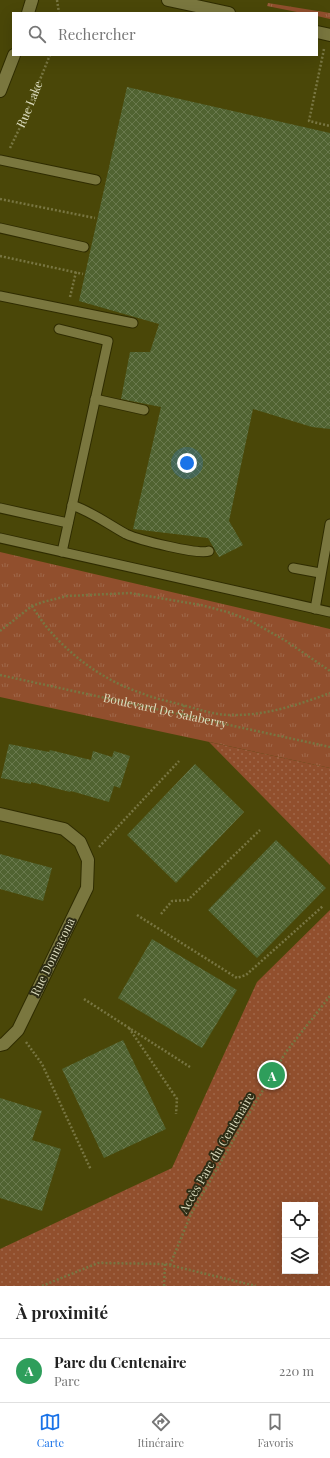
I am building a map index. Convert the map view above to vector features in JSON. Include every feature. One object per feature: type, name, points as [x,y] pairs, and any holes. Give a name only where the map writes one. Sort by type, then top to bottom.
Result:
[{"type":"street","points":[[28,12],[32,0]]},
{"type":"street","points":[[168,0],[224,12]]},
{"type":"street","points":[[318,32],[330,35]]},
{"type":"street","points":[[0,91],[14,56]]},
{"type":"street","points":[[0,814],[64,829],[80,842],[88,860]]},
{"type":"street","name":"Rue Donnacona","points":[[0,1045],[4,1044],[18,1030],[87,888],[88,860]]},
{"type":"lane","points":[[0,160],[96,180]]},
{"type":"lane","points":[[0,228],[84,247]]},
{"type":"lane","points":[[0,296],[133,323]]},
{"type":"lane","points":[[59,329],[108,341],[62,552]]},
{"type":"lane","points":[[95,399],[144,410]]},
{"type":"lane","points":[[72,506],[88,511],[133,537],[198,552],[209,550]]},
{"type":"lane","points":[[0,508],[68,523]]},
{"type":"lane","points":[[315,609],[320,573],[330,524]]},
{"type":"lane","points":[[0,538],[330,612]]},
{"type":"lane","points":[[293,568],[320,573]]},
{"type":"path","points":[[57,1],[59,12]]},
{"type":"path","name":"Rue Lake","points":[[8,152],[24,119],[50,56]]},
{"type":"path","points":[[322,60],[309,121],[330,126]]},
{"type":"path","points":[[0,199],[95,218]]},
{"type":"path","points":[[0,256],[83,274]]},
{"type":"path","points":[[69,300],[76,272]]},
{"type":"path","points":[[0,631],[32,606],[67,596],[130,592],[201,605],[231,613],[251,621],[286,641],[330,671]]},
{"type":"path","points":[[32,606],[40,620],[71,652],[95,671],[114,682],[141,694],[215,714],[236,715],[296,704],[330,693]]},
{"type":"path","name":"Boulevard De Salaberry","points":[[0,675],[330,747]]},
{"type":"path","points":[[182,715],[184,706]]},
{"type":"path","points":[[88,860],[179,761]]},
{"type":"path","points":[[162,914],[172,902],[188,900],[260,830]]},
{"type":"path","points":[[137,915],[237,978],[246,975],[324,906]]},
{"type":"path","name":"Accès Parc du Centenaire","points":[[170,1265],[191,1214],[253,1107],[286,1052],[330,996]]},
{"type":"path","points":[[84,999],[190,1067]]},
{"type":"path","points":[[127,1026],[177,1099],[176,1114]]},
{"type":"path","points":[[18,1030],[42,1064],[91,1170]]},
{"type":"path","points":[[42,1286],[98,1263],[165,1264],[256,1286]]},
{"type":"path","points":[[164,1286],[165,1264]]},
{"type":"green space","points":[[268,3],[330,13],[330,19],[318,16],[318,12],[297,12],[267,6]]},
{"type":"green space","points":[[0,552],[330,629],[330,768],[0,697]]},
{"type":"green space","points":[[209,742],[330,768],[330,865]]},
{"type":"green space","points":[[330,910],[330,1286],[0,1286],[0,1249],[172,1168],[257,982]]},
{"type":"building","points":[[127,87],[330,133],[330,429],[312,427],[253,409],[229,521],[243,545],[219,557],[208,538],[133,529],[161,407],[121,399],[130,352],[150,352],[159,324],[79,301]]},
{"type":"building","points":[[9,744],[49,752],[50,750],[91,760],[93,751],[112,757],[114,751],[130,756],[120,788],[114,786],[109,802],[71,791],[31,782],[31,784],[1,778]]},
{"type":"building","points":[[195,764],[244,812],[176,883],[127,835]]},
{"type":"building","points":[[276,840],[326,888],[257,958],[208,910]]},
{"type":"building","points":[[0,854],[52,868],[43,901],[0,889]]},
{"type":"building","points":[[152,939],[237,990],[202,1048],[118,998]]},
{"type":"building","points":[[123,1040],[166,1129],[104,1158],[62,1069]]},
{"type":"building","points":[[0,1098],[42,1111],[32,1140],[61,1149],[42,1211],[0,1198]]},
{"type":"place","name":"Parc du Centenaire","points":[[272,1075]]}]
